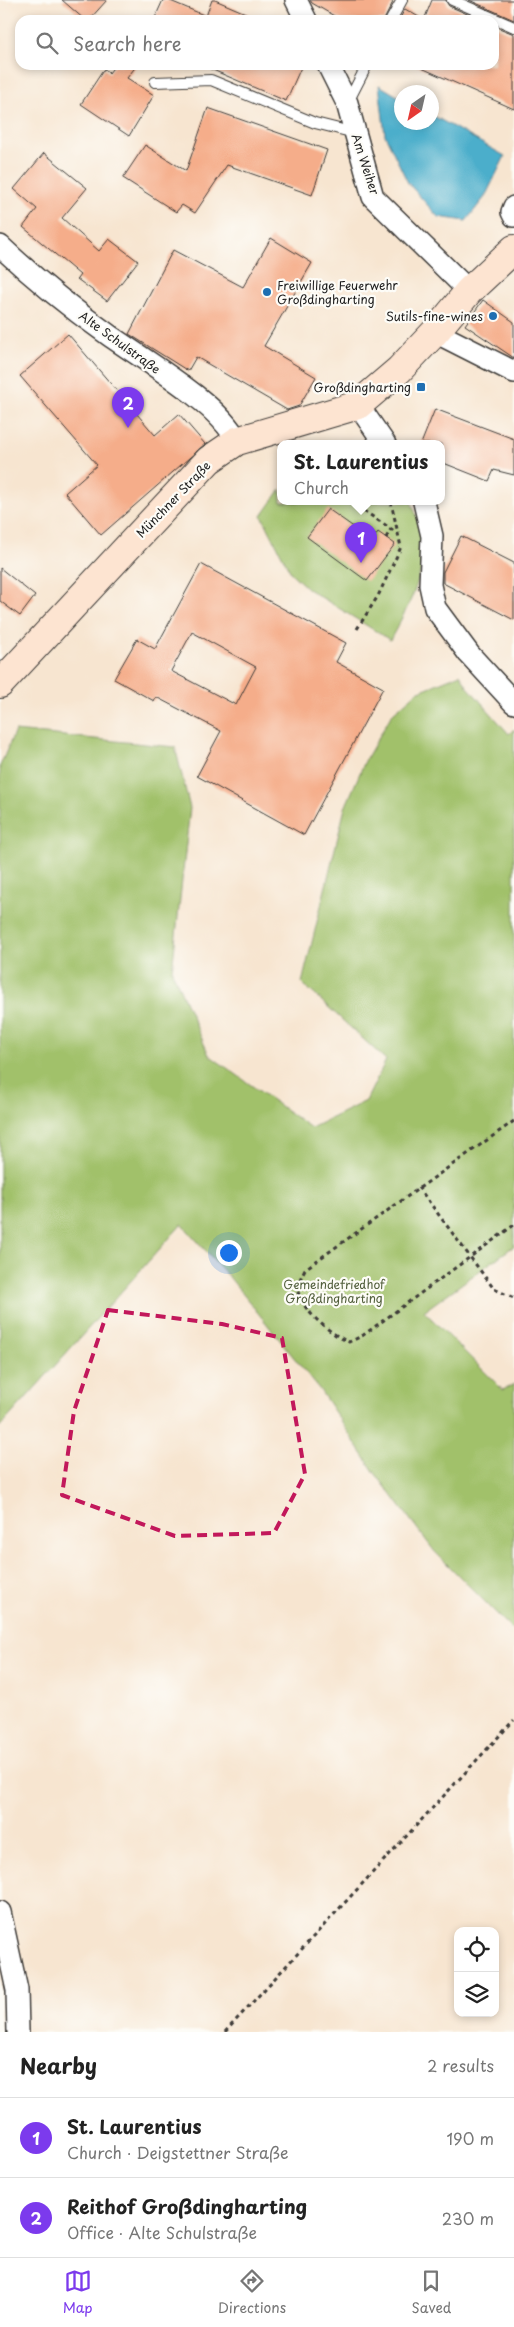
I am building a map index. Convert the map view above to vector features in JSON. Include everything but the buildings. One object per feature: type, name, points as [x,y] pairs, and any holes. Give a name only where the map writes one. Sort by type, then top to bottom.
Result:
[{"type":"street","points":[[296,0],[304,15]]},
{"type":"street","name":"Am Weiher","points":[[330,70],[347,103],[373,196],[469,291]]},
{"type":"street","points":[[514,207],[512,212],[514,216]]},
{"type":"street","name":"Alte Schulstraße","points":[[0,246],[28,272],[105,333],[188,390],[230,428],[237,441]]},
{"type":"street","name":"Münchner Straße","points":[[0,684],[209,460],[237,441],[358,405],[399,370],[436,332],[469,291],[514,249]]},
{"type":"street","points":[[436,332],[514,372]]},
{"type":"street","points":[[358,405],[382,440]]},
{"type":"street","points":[[425,505],[432,536],[430,585],[435,608],[469,654],[514,703]]},
{"type":"street","points":[[0,1912],[17,1990],[18,2032]]},
{"type":"lane","points":[[394,15],[402,0]]},
{"type":"lane","points":[[452,0],[486,15]]},
{"type":"lane","points":[[499,20],[514,27]]},
{"type":"lane","points":[[347,103],[364,70]]},
{"type":"lane","points":[[156,82],[211,80],[315,123],[356,133]]},
{"type":"path","points":[[355,505],[397,532]]},
{"type":"path","points":[[357,629],[378,596],[401,547],[392,505]]},
{"type":"path","points":[[386,538],[391,529]]},
{"type":"path","points":[[514,1121],[418,1187],[305,1269],[299,1280],[298,1293],[303,1302],[327,1329],[349,1342],[362,1336],[514,1226]]},
{"type":"path","points":[[418,1187],[494,1289],[514,1298]]},
{"type":"path","points":[[225,2032],[514,1720]]},
{"type":"highlighted area","points":[[108,1310],[222,1324],[282,1338],[305,1474],[274,1533],[175,1536],[62,1495],[74,1411]]},
{"type":"green space","points":[[277,495],[277,505],[412,505],[422,539],[420,573],[408,605],[390,640],[308,589],[291,573],[262,516]]},
{"type":"green space","name":"Gemeindefriedhof Großdingharting","points":[[460,674],[467,686],[509,734],[514,729],[514,1246],[424,1311],[503,1390],[514,1384],[514,1631],[435,1552],[375,1473],[320,1390],[230,1278],[182,1224],[0,1427],[0,766],[15,731],[175,747],[190,808],[172,971],[209,1055],[311,1128],[366,1101],[386,1060],[302,983],[345,808],[365,761],[392,714],[417,692]]},
{"type":"water","points":[[379,85],[394,94],[394,130],[439,130],[439,119],[505,156],[485,197],[466,221],[438,217],[408,183],[385,135]]},
{"type":"place","name":"Freiwillige Feuerwehr Großdingharting","points":[[267,292]]},
{"type":"place","name":"Sutils-fine-wines","points":[[493,316]]},
{"type":"place","name":"Großdingharting","points":[[421,387]]},
{"type":"place","name":"Reithof Großdingharting","points":[[128,428]]},
{"type":"place","name":"St. Laurentius","points":[[361,563]]}]
